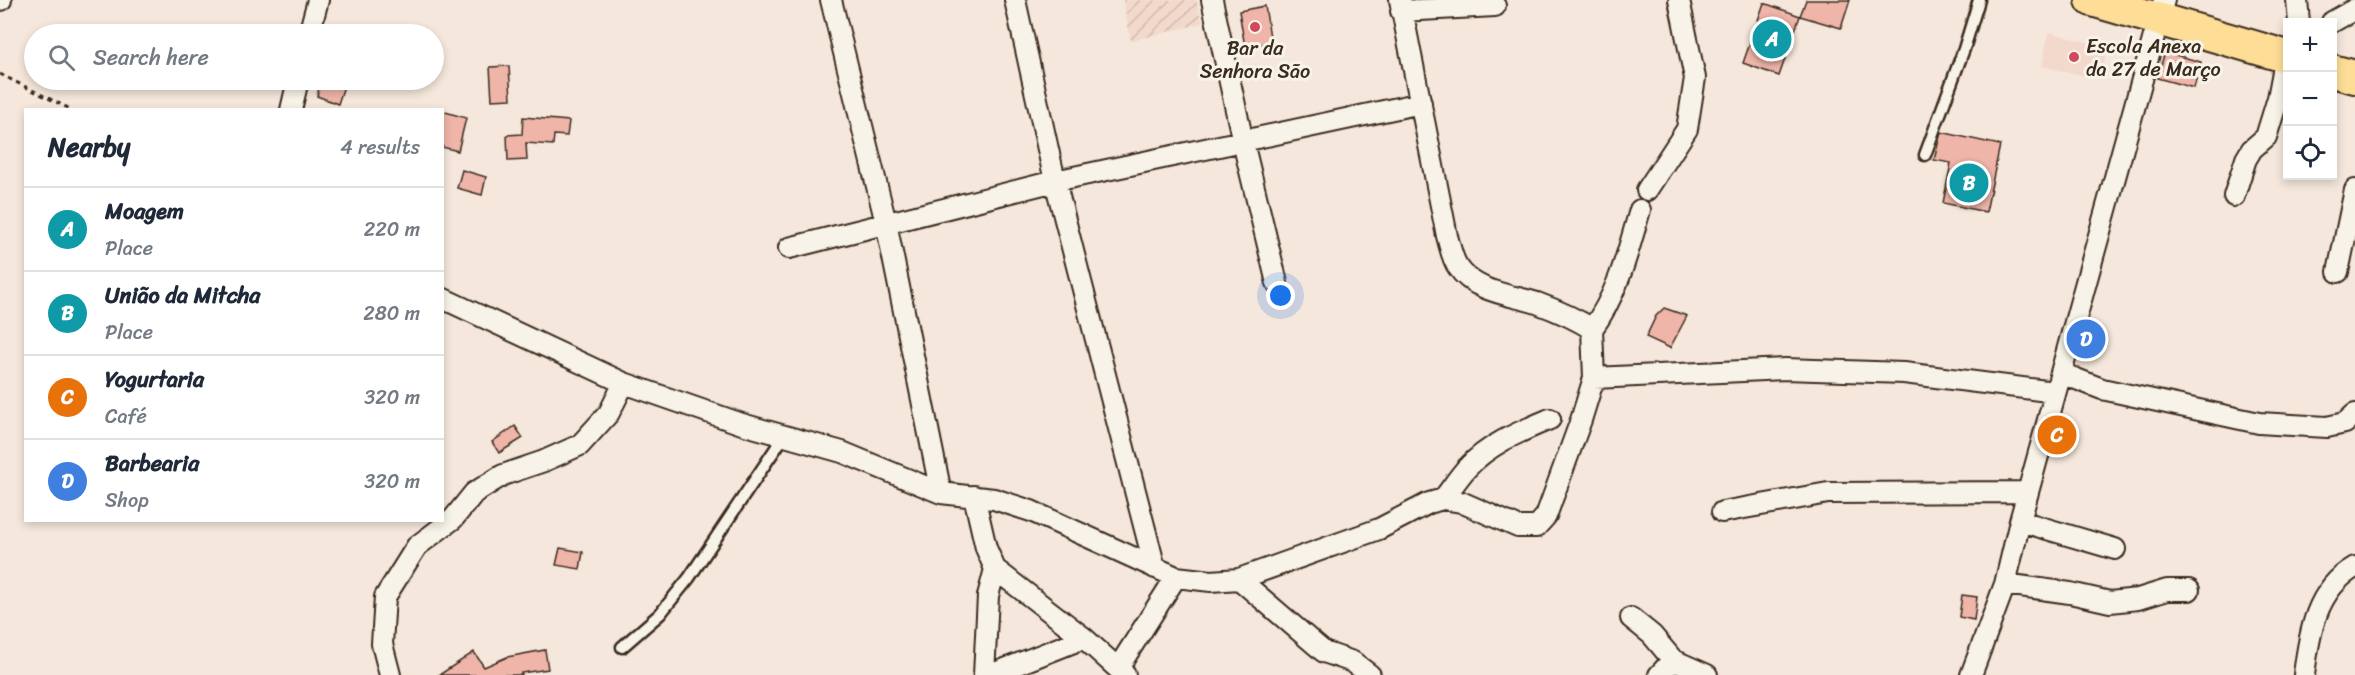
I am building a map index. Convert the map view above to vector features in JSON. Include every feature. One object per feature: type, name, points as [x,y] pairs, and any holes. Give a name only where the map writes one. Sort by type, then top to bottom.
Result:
[{"type":"main road","points":[[2092,0],[2161,9],[2283,55]]},
{"type":"main road","points":[[2337,72],[2355,77]]},
{"type":"street","points":[[312,24],[318,0]]},
{"type":"street","points":[[831,0],[886,222],[941,493]]},
{"type":"street","points":[[1015,0],[1055,181],[1155,568]]},
{"type":"street","points":[[1212,0],[1277,283]]},
{"type":"street","points":[[1647,190],[1687,129],[1695,78],[1679,0]]},
{"type":"street","points":[[2297,0],[2299,18]]},
{"type":"street","points":[[1495,6],[1400,5],[1447,236],[1457,267],[1470,280],[1486,288],[1538,304],[1581,321],[1592,328]]},
{"type":"street","points":[[1971,675],[2005,584],[2020,521],[2161,9]]},
{"type":"street","points":[[2337,19],[2355,9]]},
{"type":"street","points":[[2234,196],[2246,159],[2253,148],[2266,137],[2283,72]]},
{"type":"street","points":[[291,108],[296,90]]},
{"type":"street","points":[[789,248],[1055,181],[1421,103]]},
{"type":"street","points":[[2338,272],[2355,190]]},
{"type":"street","points":[[444,299],[624,383],[742,424],[842,452],[941,493],[975,496],[1031,511],[1176,577],[1211,581],[1239,579],[1379,529],[1429,502],[1443,499],[1461,502],[1518,527],[1536,527],[1546,516],[1581,420],[1594,378],[1592,328],[1614,292],[1640,210]]},
{"type":"street","points":[[1594,378],[1785,369],[1904,373],[2055,392]]},
{"type":"street","points":[[2061,373],[2102,389],[2259,423],[2327,427],[2345,423],[2355,414]]},
{"type":"street","points":[[390,675],[382,644],[385,597],[417,546],[453,519],[474,493],[503,475],[544,461],[580,445],[609,413],[624,383]]},
{"type":"street","points":[[1443,499],[1466,469],[1488,450],[1507,437],[1550,419]]},
{"type":"street","points":[[1722,512],[1828,492],[2028,492]]},
{"type":"street","points":[[975,496],[986,548],[995,569],[1084,638],[1122,672],[1176,577]]},
{"type":"street","points":[[2020,521],[2115,549]]},
{"type":"street","points":[[2304,675],[2312,627],[2318,607],[2333,586],[2355,567]]},
{"type":"street","points":[[984,675],[988,596],[995,569]]},
{"type":"street","points":[[1239,579],[1310,642],[1324,652],[1353,662],[1370,675]]},
{"type":"street","points":[[2005,584],[2070,592],[2110,602],[2138,599],[2167,590],[2189,590]]},
{"type":"street","points":[[1631,618],[1652,635],[1673,660],[1707,675]]},
{"type":"street","points":[[990,675],[1084,638]]},
{"type":"street","points":[[1659,675],[1673,660]]},
{"type":"lane","points":[[1925,154],[1979,0]]},
{"type":"lane","points":[[622,647],[660,614],[681,587],[784,436]]},
{"type":"path","points":[[0,74],[24,86]]},
{"type":"path","points":[[32,90],[68,108]]},
{"type":"shaded area","points":[[1123,0],[1196,0],[1203,23],[1131,41]]},
{"type":"shaded area","name":"Escola Anexa da 27 de Março","points":[[2049,32],[2108,48],[2099,79],[2042,66]]},
{"type":"building","points":[[1806,0],[1850,0],[1841,28],[1800,16]]},
{"type":"building","points":[[1764,3],[1800,16],[1779,76],[1743,63]]},
{"type":"building","name":"Bar da Senhora São","points":[[1265,6],[1271,43],[1245,47],[1239,11]]},
{"type":"building","points":[[2165,52],[2201,62],[2194,88],[2157,78]]},
{"type":"building","points":[[509,66],[511,99],[492,100],[490,67]]},
{"type":"building","points":[[318,90],[343,90],[338,104],[317,96]]},
{"type":"building","points":[[444,112],[466,118],[458,151],[444,148]]},
{"type":"building","points":[[523,117],[569,121],[567,136],[554,135],[553,145],[526,143],[527,160],[508,161],[507,135],[522,134]]},
{"type":"building","points":[[1941,132],[2000,145],[1986,212],[1943,203],[1951,163],[1934,160]]},
{"type":"building","points":[[462,170],[486,177],[482,195],[457,188]]},
{"type":"building","points":[[1664,308],[1687,316],[1670,348],[1646,337],[1656,316]]},
{"type":"building","points":[[515,426],[523,438],[499,453],[492,442]]},
{"type":"building","points":[[560,548],[583,552],[580,569],[556,565]]},
{"type":"building","points":[[1962,595],[1977,597],[1974,620],[1959,617]]},
{"type":"building","points":[[545,650],[548,669],[521,673],[522,675],[439,675],[474,652],[484,667],[507,657]]},
{"type":"place","name":"Bar da Senhora São","points":[[1255,27]]},
{"type":"place","name":"Moagem","points":[[1772,39]]},
{"type":"place","name":"Escola Anexa da 27 de Março","points":[[2074,57]]},
{"type":"place","name":"União da Mitcha","points":[[1969,183]]},
{"type":"place","name":"Barbearia","points":[[2086,339]]},
{"type":"place","name":"Yogurtaria","points":[[2057,435]]}]
